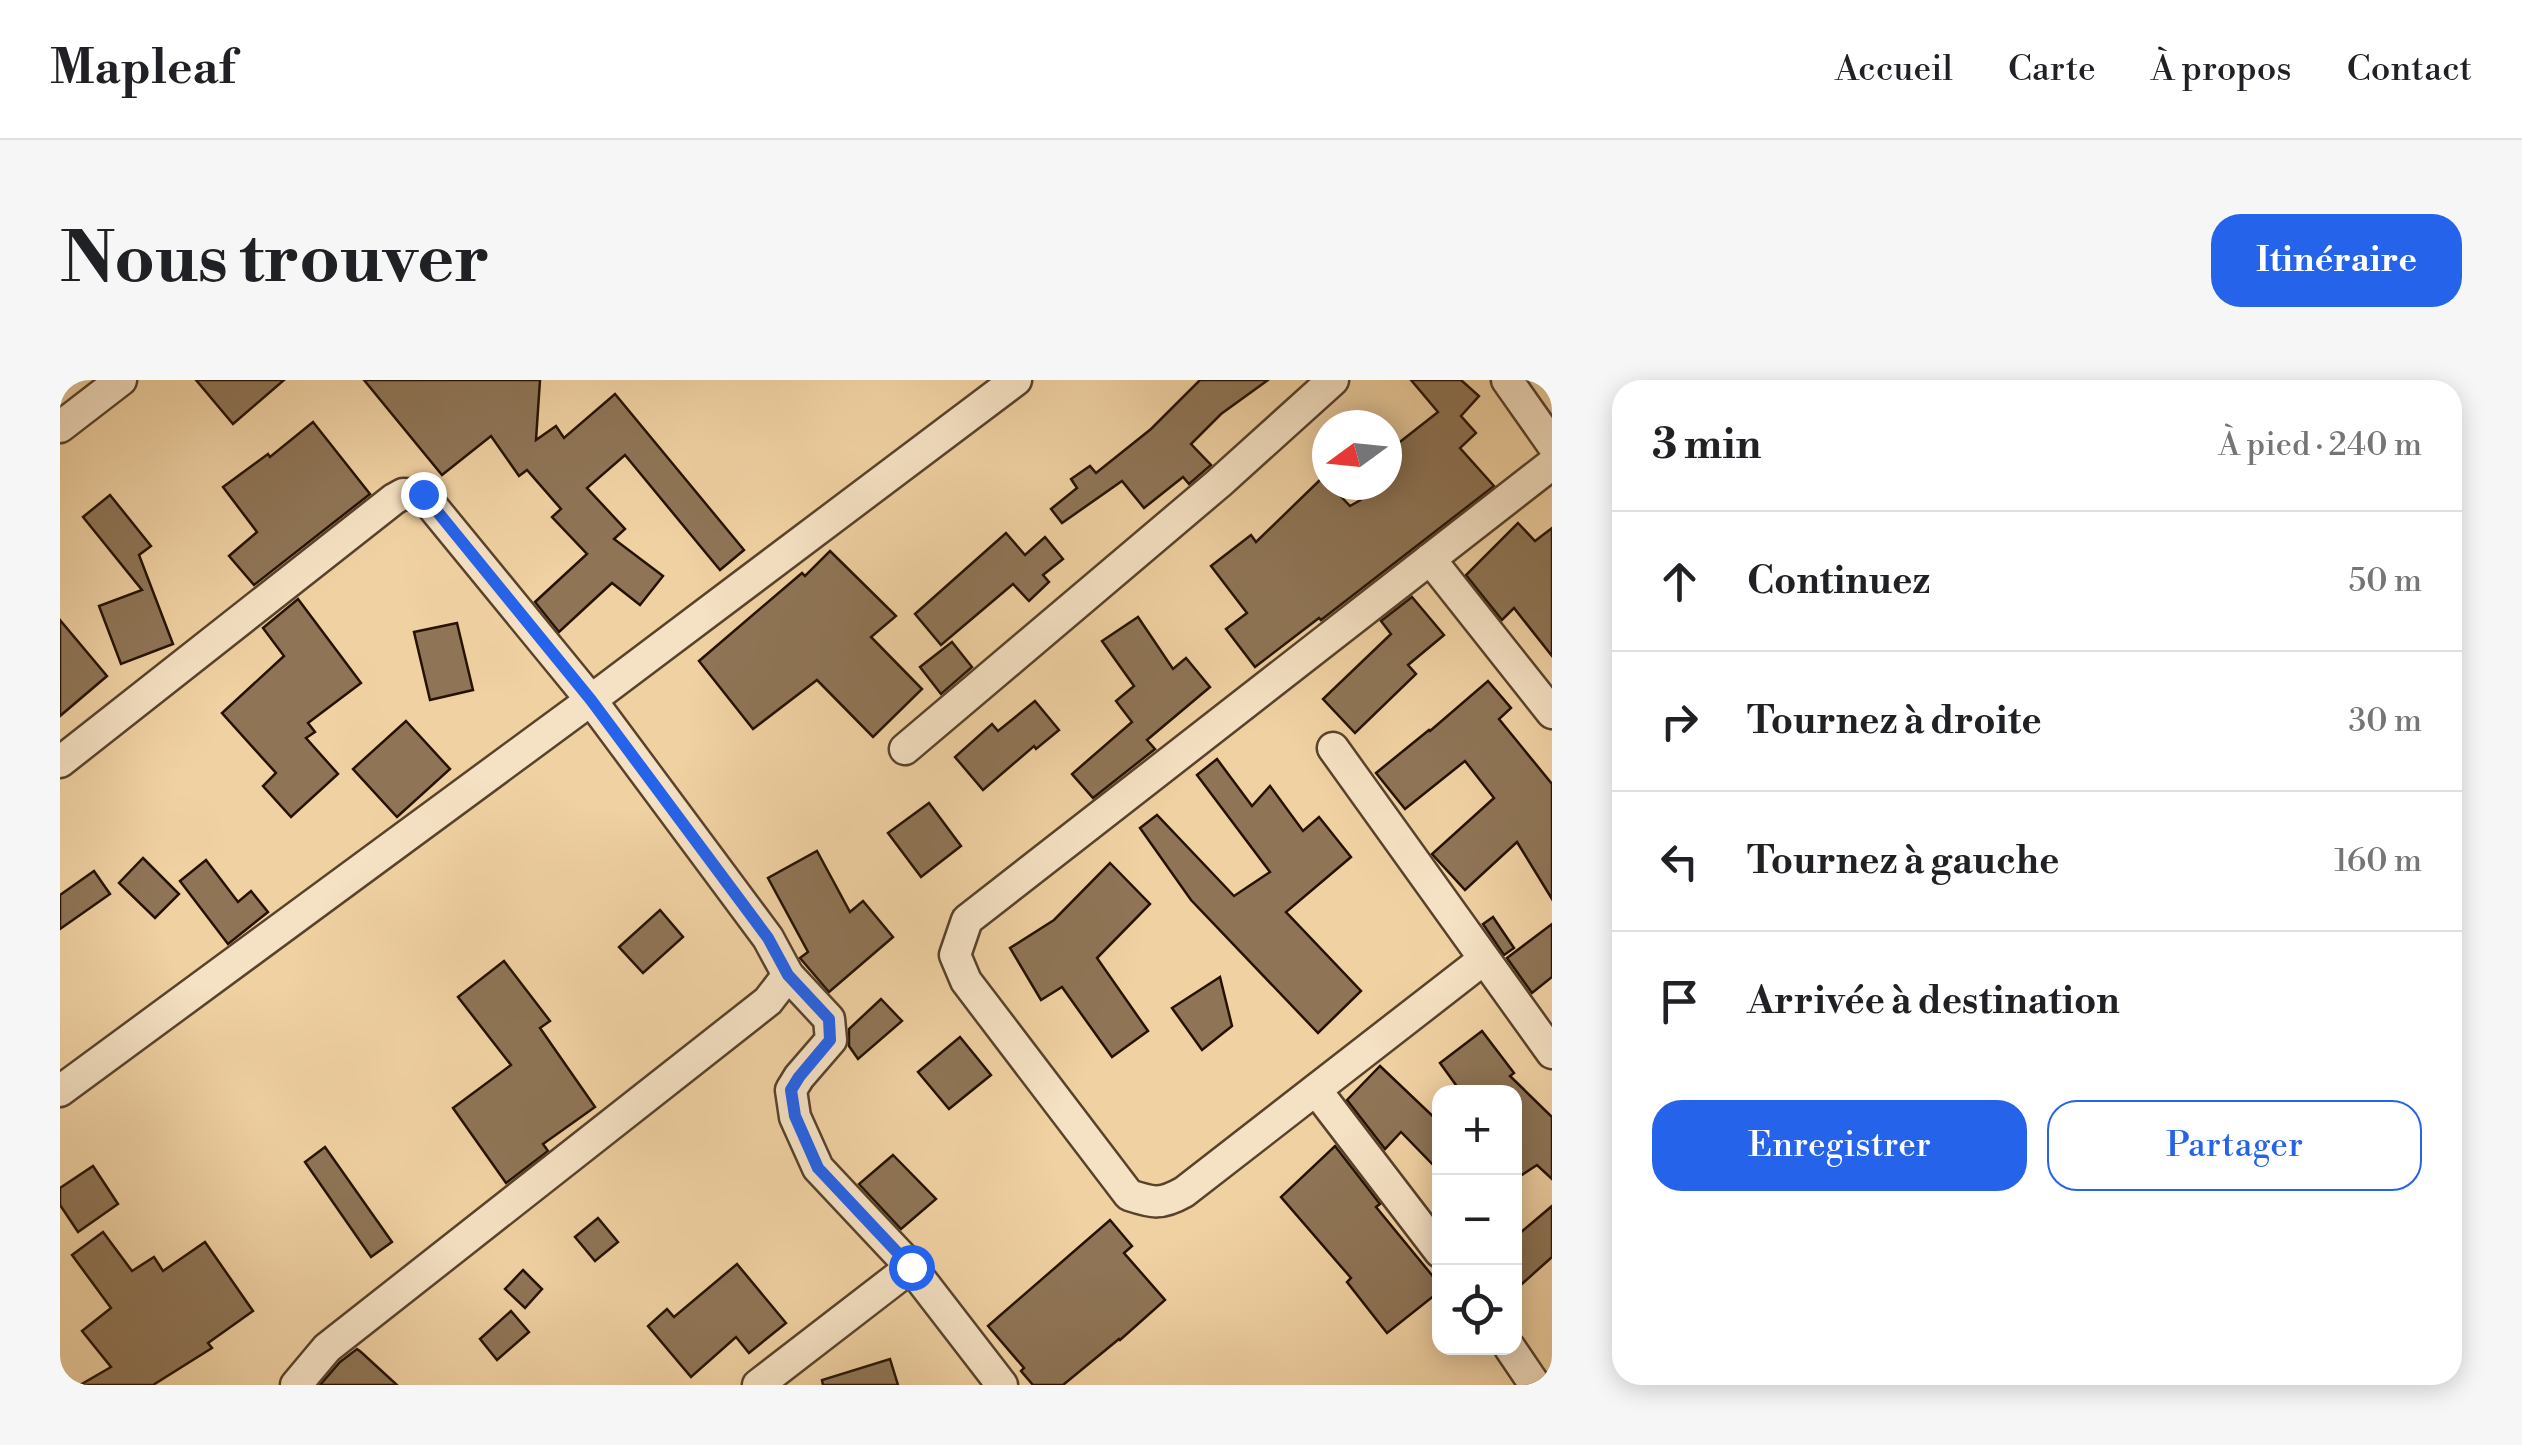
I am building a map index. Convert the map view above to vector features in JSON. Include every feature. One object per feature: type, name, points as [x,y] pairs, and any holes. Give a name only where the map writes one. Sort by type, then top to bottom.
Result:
[{"type":"street","points":[[65,412],[121,380]]},
{"type":"street","points":[[60,1091],[591,700],[1016,380]]},
{"type":"street","points":[[905,749],[1219,483],[1333,380]]},
{"type":"street","points":[[1507,380],[1552,444]]},
{"type":"street","points":[[1484,959],[1184,1192],[1169,1201],[1152,1202],[1129,1195],[966,980],[955,955],[967,920],[1552,464]]},
{"type":"street","points":[[60,762],[394,498],[423,494],[591,700],[768,938],[788,975],[829,1019],[830,1040],[791,1090],[795,1116],[818,1168],[911,1267],[1002,1385]]},
{"type":"street","points":[[1430,559],[1552,713]]},
{"type":"street","points":[[1333,748],[1552,1053]]},
{"type":"street","points":[[296,1385],[327,1348],[768,1002],[788,975]]},
{"type":"street","points":[[1316,1090],[1432,1242]]},
{"type":"street","points":[[758,1385],[911,1267]]},
{"type":"street","points":[[1515,1355],[1535,1385]]},
{"type":"building","points":[[196,380],[284,380],[233,424]]},
{"type":"building","points":[[364,380],[540,380],[536,440],[556,426],[564,438],[615,394],[744,550],[720,570],[625,455],[587,488],[625,529],[614,539],[663,576],[640,605],[612,583],[559,632],[535,602],[587,554],[552,517],[561,509],[527,470],[519,476],[491,436],[442,475]]},
{"type":"building","points":[[1200,380],[1268,380],[1221,414],[1191,444],[1211,465],[1189,484],[1183,477],[1144,508],[1122,481],[1062,523],[1051,509],[1077,488],[1071,479],[1090,466],[1096,473],[1151,429]]},
{"type":"building","points":[[1411,380],[1461,380],[1479,396],[1461,416],[1476,433],[1460,448],[1494,486],[1255,667],[1226,629],[1247,613],[1211,566],[1251,535],[1256,542],[1312,488],[1312,500],[1344,500],[1350,506],[1361,500],[1402,500],[1402,440],[1438,412]]},
{"type":"building","points":[[313,422],[370,494],[254,585],[229,556],[257,532],[223,487],[268,454],[270,457]]},
{"type":"building","points":[[110,495],[151,546],[139,555],[173,644],[121,664],[99,606],[142,590],[83,517]]},
{"type":"building","points":[[1518,523],[1535,541],[1552,528],[1552,656],[1514,608],[1502,620],[1466,575]]},
{"type":"building","points":[[1006,533],[1025,555],[1045,537],[1063,559],[1043,575],[1049,582],[1029,601],[1013,584],[941,645],[915,614]]},
{"type":"building","points":[[830,551],[896,616],[871,637],[922,689],[873,737],[817,680],[753,729],[699,661],[802,573],[805,576]]},
{"type":"building","points":[[1412,597],[1444,635],[1408,665],[1416,674],[1355,733],[1323,699],[1391,634],[1381,621]]},
{"type":"building","points":[[298,599],[361,683],[308,723],[315,732],[306,738],[338,774],[291,817],[263,786],[276,773],[222,713],[284,656],[263,628]]},
{"type":"building","points":[[1138,617],[1173,669],[1186,658],[1210,687],[1147,740],[1155,749],[1093,798],[1072,774],[1132,722],[1116,701],[1134,686],[1102,641]]},
{"type":"building","points":[[60,620],[107,676],[60,716]]},
{"type":"building","points":[[457,623],[473,690],[430,700],[414,632]]},
{"type":"building","points":[[952,642],[972,667],[941,694],[920,667]]},
{"type":"building","points":[[1488,681],[1511,708],[1499,719],[1552,784],[1552,899],[1517,842],[1465,890],[1432,854],[1494,798],[1465,761],[1405,809],[1376,773]]},
{"type":"building","points":[[1035,701],[1059,730],[983,790],[955,757],[992,724],[998,731]]},
{"type":"building","points":[[406,721],[450,769],[397,817],[353,769]]},
{"type":"building","points":[[1217,759],[1252,806],[1270,786],[1303,831],[1319,817],[1351,857],[1286,912],[1361,991],[1318,1033],[1191,900],[1140,828],[1157,815],[1234,896],[1270,872],[1197,775]]},
{"type":"building","points":[[929,803],[961,846],[921,877],[888,833]]},
{"type":"building","points":[[817,851],[850,912],[863,901],[893,937],[829,992],[800,958],[808,952],[768,878]]},
{"type":"building","points":[[143,858],[179,894],[155,918],[119,883]]},
{"type":"building","points":[[206,860],[238,902],[251,891],[268,912],[228,944],[180,881]]},
{"type":"building","points":[[1110,863],[1150,904],[1097,958],[1148,1031],[1112,1057],[1062,987],[1041,1000],[1010,948],[1054,920]]},
{"type":"building","points":[[94,871],[110,894],[60,929],[60,895]]},
{"type":"building","points":[[660,910],[683,937],[643,973],[619,947]]},
{"type":"building","points":[[1493,917],[1514,948],[1504,955],[1483,924]]},
{"type":"building","points":[[1552,924],[1552,977],[1532,993],[1507,958]]},
{"type":"building","points":[[504,961],[550,1021],[540,1028],[595,1107],[543,1144],[548,1151],[506,1183],[453,1108],[511,1065],[458,997]]},
{"type":"building","points":[[1220,977],[1232,1026],[1202,1050],[1172,1008]]},
{"type":"building","points":[[881,999],[902,1021],[858,1059],[849,1046],[849,1029]]},
{"type":"building","points":[[1482,1031],[1519,1085],[1456,1085],[1440,1063]]},
{"type":"building","points":[[960,1037],[991,1075],[949,1109],[918,1072]]},
{"type":"building","points":[[1380,1066],[1432,1115],[1432,1164],[1401,1132],[1385,1149],[1347,1100]]},
{"type":"building","points":[[1522,1088],[1552,1117],[1552,1179],[1537,1165],[1522,1175]]},
{"type":"building","points":[[1335,1146],[1380,1204],[1376,1207],[1432,1275],[1432,1297],[1387,1333],[1347,1282],[1351,1278],[1281,1197]]},
{"type":"building","points":[[325,1147],[392,1242],[371,1257],[305,1162]]},
{"type":"building","points":[[893,1155],[936,1199],[901,1229],[859,1184]]},
{"type":"building","points":[[93,1166],[118,1204],[78,1232],[60,1205],[60,1188]]},
{"type":"building","points":[[1552,1206],[1552,1257],[1522,1284],[1522,1265],[1522,1231]]},
{"type":"building","points":[[598,1218],[618,1242],[595,1261],[575,1237]]},
{"type":"building","points":[[1110,1220],[1132,1246],[1124,1253],[1165,1300],[1063,1385],[1033,1385],[1021,1371],[1024,1368],[988,1326]]},
{"type":"building","points":[[103,1232],[132,1271],[154,1257],[163,1271],[205,1242],[253,1311],[208,1343],[212,1348],[153,1385],[80,1385],[111,1367],[82,1331],[111,1308],[72,1255]]},
{"type":"building","points":[[737,1264],[786,1323],[749,1353],[736,1337],[691,1377],[648,1326],[667,1309],[674,1317]]},
{"type":"building","points":[[523,1270],[542,1289],[525,1308],[505,1289]]},
{"type":"building","points":[[511,1311],[529,1332],[497,1360],[480,1339]]},
{"type":"building","points":[[357,1349],[397,1385],[320,1385]]},
{"type":"building","points":[[890,1359],[898,1385],[823,1385],[822,1380]]},
{"type":"route","points":[[423,494],[591,700],[768,938],[788,975],[829,1019],[830,1040],[791,1090],[795,1116],[818,1168],[911,1267]]}]
